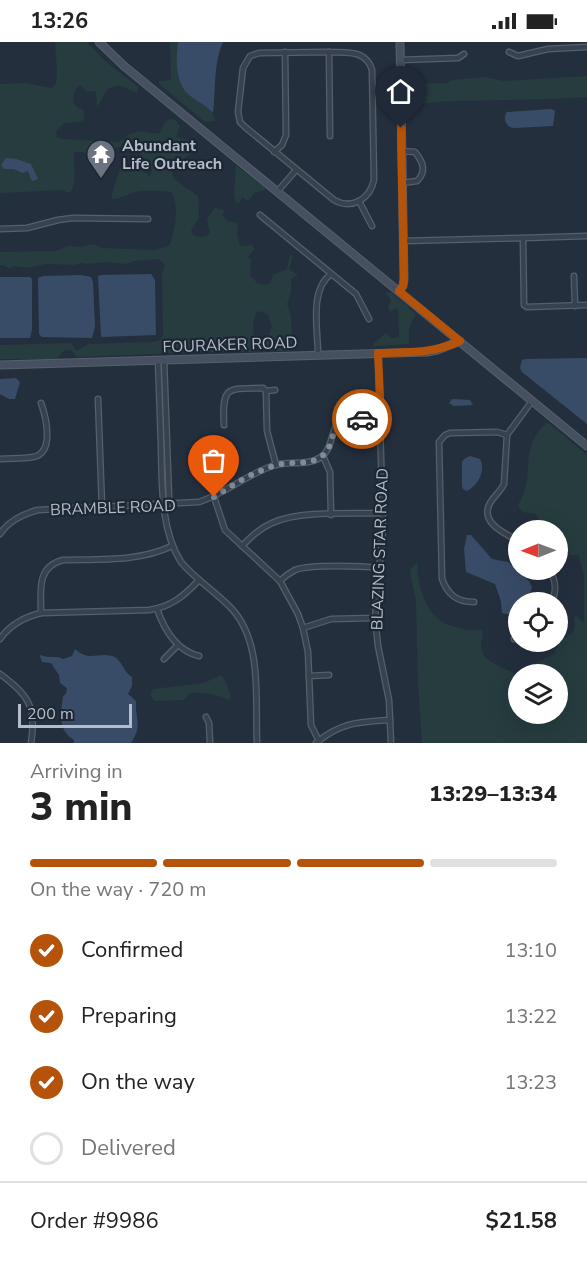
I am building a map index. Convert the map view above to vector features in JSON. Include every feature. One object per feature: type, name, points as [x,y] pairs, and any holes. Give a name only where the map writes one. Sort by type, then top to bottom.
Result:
[{"type":"main road","points":[[99,42],[124,66],[587,446]]},
{"type":"main road","points":[[399,291],[404,279],[400,42]]},
{"type":"main road","name":"FOURAKER ROAD","points":[[0,365],[427,352],[460,341]]},
{"type":"street","points":[[509,52],[518,56],[548,49],[587,46]]},
{"type":"street","points":[[274,152],[282,145],[286,135],[285,52]]},
{"type":"street","points":[[285,52],[359,53],[367,59],[372,70],[374,180],[368,194],[359,201],[348,204],[337,202],[274,152],[239,119],[243,68],[247,58],[255,53],[285,52]]},
{"type":"street","points":[[328,52],[330,136]]},
{"type":"street","points":[[400,60],[458,58],[464,54]]},
{"type":"street","points":[[402,151],[415,152],[423,163],[424,171],[417,181],[402,183]]},
{"type":"street","points":[[277,192],[296,170]]},
{"type":"street","points":[[359,201],[372,226]]},
{"type":"street","points":[[260,215],[358,296],[369,319]]},
{"type":"street","points":[[0,229],[27,228],[73,218],[148,219]]},
{"type":"street","points":[[404,241],[587,236]]},
{"type":"street","points":[[523,238],[524,305],[527,307],[587,305]]},
{"type":"street","points":[[318,355],[317,294],[321,284],[332,274]]},
{"type":"street","points":[[574,276],[575,306]]},
{"type":"street","name":"BLAZING STAR ROAD","points":[[378,353],[384,513],[375,618],[388,694],[391,743]]},
{"type":"street","points":[[161,360],[162,485],[167,530],[172,546],[184,566],[232,609],[249,636],[254,664],[257,743]]},
{"type":"street","points":[[224,425],[223,405],[224,397],[228,392],[236,389],[275,390]]},
{"type":"street","points":[[266,391],[267,431],[276,465]]},
{"type":"street","points":[[98,399],[102,507]]},
{"type":"street","points":[[508,535],[498,530],[488,514],[490,502],[501,491],[504,484],[507,435],[532,401]]},
{"type":"street","points":[[0,459],[33,457],[43,452],[46,446],[47,428],[41,403]]},
{"type":"street","points":[[331,515],[330,472],[323,456],[329,448],[335,426],[341,421],[381,419]]},
{"type":"street","points":[[474,602],[464,602],[453,597],[442,579],[438,448],[441,438],[445,435],[497,432],[507,435]]},
{"type":"street","name":"BRAMBLE ROAD","points":[[0,534],[18,517],[38,510],[191,504],[214,497],[243,478],[276,465],[310,462],[323,456]]},
{"type":"street","points":[[214,497],[224,527],[280,581],[293,603],[303,628],[308,652],[311,725],[317,742],[329,732],[351,723],[390,720]]},
{"type":"street","points":[[242,546],[259,531],[282,519],[300,516],[384,513]]},
{"type":"street","points":[[0,523],[5,528]]},
{"type":"street","points":[[41,613],[41,580],[52,564],[63,560],[141,557],[156,554],[172,546]]},
{"type":"street","points":[[280,581],[294,571],[304,568],[380,568]]},
{"type":"street","points":[[0,639],[2,632],[20,621],[41,613],[157,609],[177,601],[200,580]]},
{"type":"street","points":[[157,609],[165,627],[178,645],[199,656]]},
{"type":"street","points":[[303,628],[331,619],[375,618]]},
{"type":"street","points":[[164,659],[178,645]]},
{"type":"street","points":[[0,674],[22,691],[28,700],[33,723],[32,743]]},
{"type":"street","points":[[309,676],[329,675]]},
{"type":"street","points":[[206,717],[209,723],[210,743]]},
{"type":"green space","points":[[55,42],[87,42],[104,60],[138,87],[137,93],[118,85],[108,89],[97,107],[96,91],[87,92],[80,85],[75,90],[73,100],[76,106],[84,111],[84,120],[64,123],[56,131],[57,137],[119,142],[130,134],[140,131],[159,134],[165,122],[170,119],[175,120],[180,126],[176,137],[195,144],[189,155],[173,167],[172,172],[174,179],[198,196],[199,217],[192,233],[207,236],[210,232],[207,219],[215,207],[225,211],[222,215],[228,221],[237,223],[240,246],[251,245],[255,248],[248,257],[251,260],[250,275],[261,285],[270,283],[273,275],[287,269],[290,256],[293,255],[289,269],[298,275],[291,279],[291,292],[287,304],[291,316],[292,349],[263,351],[265,336],[269,335],[272,326],[268,315],[262,311],[256,313],[253,324],[256,352],[76,357],[71,350],[65,350],[56,359],[0,359],[0,345],[71,343],[77,351],[88,344],[152,342],[160,340],[163,335],[162,273],[165,266],[159,259],[134,261],[127,264],[107,262],[74,265],[46,264],[27,268],[14,266],[10,269],[0,265],[0,252],[56,251],[68,246],[81,247],[94,244],[103,248],[155,250],[169,246],[173,233],[176,211],[171,192],[140,191],[112,199],[120,168],[133,165],[150,176],[152,170],[140,154],[127,146],[94,158],[83,152],[74,152],[75,179],[70,193],[61,190],[0,193],[0,84],[26,83],[51,88],[56,84]]},
{"type":"green space","points":[[170,42],[178,42],[177,50],[189,95],[205,105],[215,121],[205,122],[159,84],[159,81],[171,80]]},
{"type":"green space","points":[[587,76],[587,97],[415,104],[408,102],[408,84],[447,83],[452,80],[484,77],[504,81]]},
{"type":"green space","points":[[236,165],[265,190],[254,193],[248,201],[242,197],[240,202],[236,203],[234,195]]},
{"type":"green space","points":[[387,292],[392,293],[416,314],[410,328],[409,344],[374,346],[373,344],[386,333],[391,338],[399,337],[398,310],[396,308],[390,312],[388,308],[391,300]]},
{"type":"green space","points":[[546,423],[587,455],[587,743],[422,743],[416,601],[410,573],[417,562],[423,594],[435,616],[455,627],[482,630],[481,646],[485,657],[508,671],[508,724],[568,724],[568,664],[534,664],[554,652],[568,652],[568,635],[575,628],[574,618],[577,616],[582,622],[584,621],[584,578],[579,555],[571,555],[568,551],[568,520],[539,520],[536,514],[523,512],[519,508],[518,505],[527,483],[532,444]]},
{"type":"green space","points":[[221,675],[230,692],[229,700],[210,694],[190,693],[184,700],[155,701],[150,694],[153,689],[204,683]]},
{"type":"water","points":[[178,42],[223,42],[216,68],[213,113],[190,95],[180,82],[177,69]]},
{"type":"water","points":[[551,109],[555,111],[553,126],[511,128],[505,119],[507,112]]},
{"type":"water","points":[[6,158],[31,164],[38,179],[32,181],[28,171],[22,173],[14,169],[4,169],[1,165]]},
{"type":"water","points":[[151,274],[155,280],[156,335],[101,337],[98,276]]},
{"type":"water","points":[[81,275],[91,277],[93,282],[95,327],[92,338],[42,337],[39,334],[38,278]]},
{"type":"water","points":[[0,277],[30,277],[32,279],[30,338],[0,338]]},
{"type":"water","points":[[587,358],[587,424],[520,368],[522,360],[526,359]]},
{"type":"water","points":[[16,378],[20,382],[15,399],[9,399],[0,394],[0,379]]},
{"type":"water","points":[[452,399],[470,400],[473,405],[454,406],[449,403]]},
{"type":"water","points":[[470,456],[480,459],[482,468],[478,481],[467,491],[462,486],[462,462]]},
{"type":"water","points":[[467,535],[471,535],[492,559],[508,562],[508,580],[529,581],[532,587],[530,592],[508,592],[508,614],[502,613],[501,601],[495,584],[466,572],[464,549]]},
{"type":"water","points":[[75,649],[89,656],[112,656],[132,677],[132,686],[128,694],[136,701],[138,727],[131,743],[74,743],[65,731],[61,714],[63,696],[67,688],[60,683],[59,675],[51,663],[42,662],[40,656],[63,659],[72,656]]},
{"type":"way so far","points":[[214,497],[256,472],[290,462],[307,462],[318,459],[327,452],[334,428],[338,423],[344,420],[362,419]]},
{"type":"place","name":"Abundant Life Outreach","points":[[101,180]]},
{"type":"route","points":[[362,419],[381,419],[378,353],[427,352],[460,341],[399,291],[404,279],[401,128]]}]
